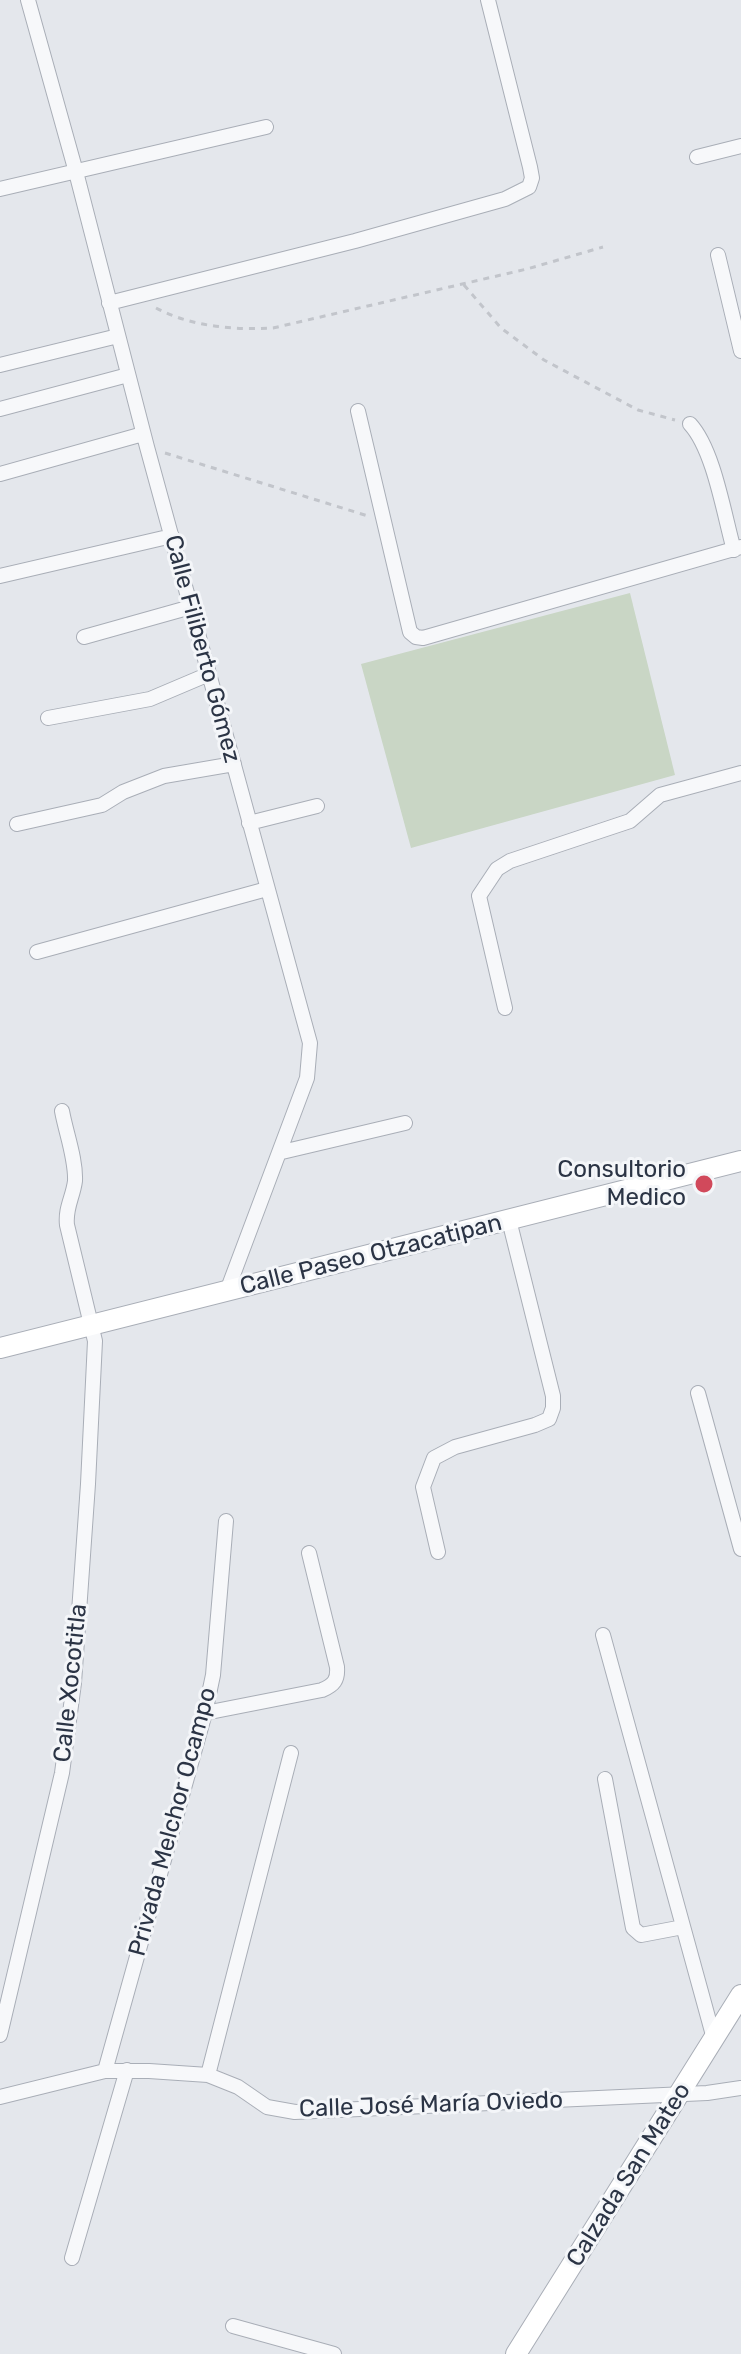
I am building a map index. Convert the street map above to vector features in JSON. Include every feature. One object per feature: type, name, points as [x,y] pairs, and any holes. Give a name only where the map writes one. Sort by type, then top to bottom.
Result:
[{"type":"main road","name":"Calle Paseo Otzacatipan","points":[[0,1348],[741,1161]]},
{"type":"main road","name":"Calzada San Mateo","points":[[516,2354],[741,1995]]},
{"type":"street","name":"Calle Filiberto Gómez","points":[[28,0],[310,1043],[307,1078],[282,1152],[227,1291]]},
{"type":"street","points":[[109,303],[355,241],[505,199],[529,187],[532,178],[530,167],[488,0]]},
{"type":"street","points":[[0,189],[266,127]]},
{"type":"street","points":[[697,157],[741,146]]},
{"type":"street","points":[[718,255],[741,351]]},
{"type":"street","points":[[0,365],[118,336]]},
{"type":"street","points":[[0,409],[128,375]]},
{"type":"street","points":[[358,411],[410,632],[423,638],[737,548],[707,454],[698,432],[690,424]]},
{"type":"street","points":[[0,474],[145,441]]},
{"type":"street","points":[[0,576],[172,536]]},
{"type":"street","points":[[84,637],[191,607]]},
{"type":"street","points":[[48,718],[150,699],[209,674]]},
{"type":"street","points":[[17,824],[102,805],[123,792],[164,776],[234,764]]},
{"type":"street","points":[[505,1008],[479,896],[497,869],[510,861],[630,821],[660,795],[741,773]]},
{"type":"street","points":[[249,823],[317,806]]},
{"type":"street","points":[[37,952],[267,889]]},
{"type":"street","name":"Calle Xocotitla","points":[[0,2035],[47,1842],[69,1733],[88,1484],[95,1341],[67,1225],[66,1214],[75,1173],[62,1111]]},
{"type":"street","points":[[282,1152],[405,1123]]},
{"type":"street","points":[[438,1552],[423,1487],[434,1458],[455,1447],[535,1425],[549,1419],[553,1408],[553,1396],[509,1220]]},
{"type":"street","points":[[698,1393],[741,1549]]},
{"type":"street","name":"Privada Melchor Ocampo","points":[[105,2071],[205,1713],[213,1675],[226,1521]]},
{"type":"street","points":[[205,1713],[322,1690],[336,1681],[337,1667],[309,1553]]},
{"type":"street","points":[[603,1635],[714,2039]]},
{"type":"street","points":[[208,2075],[291,1753]]},
{"type":"street","points":[[605,1779],[633,1928],[641,1935],[683,1927]]},
{"type":"street","points":[[72,2258],[127,2070]]},
{"type":"street","name":"Calle José María Oviedo","points":[[0,2097],[105,2071],[127,2070],[208,2075],[238,2087],[267,2107],[295,2112],[681,2094],[741,2088]]},
{"type":"street","points":[[233,2326],[334,2354]]},
{"type":"path","points":[[134,296],[162,311],[209,326],[241,330],[308,322],[464,285],[603,247]]},
{"type":"path","points":[[464,285],[501,328],[544,360],[638,410],[690,424]]},
{"type":"path","points":[[145,441],[384,520]]},
{"type":"green space","points":[[630,593],[675,775],[411,848],[361,664]]},
{"type":"place","name":"Consultorio Medico","points":[[704,1184]]}]
